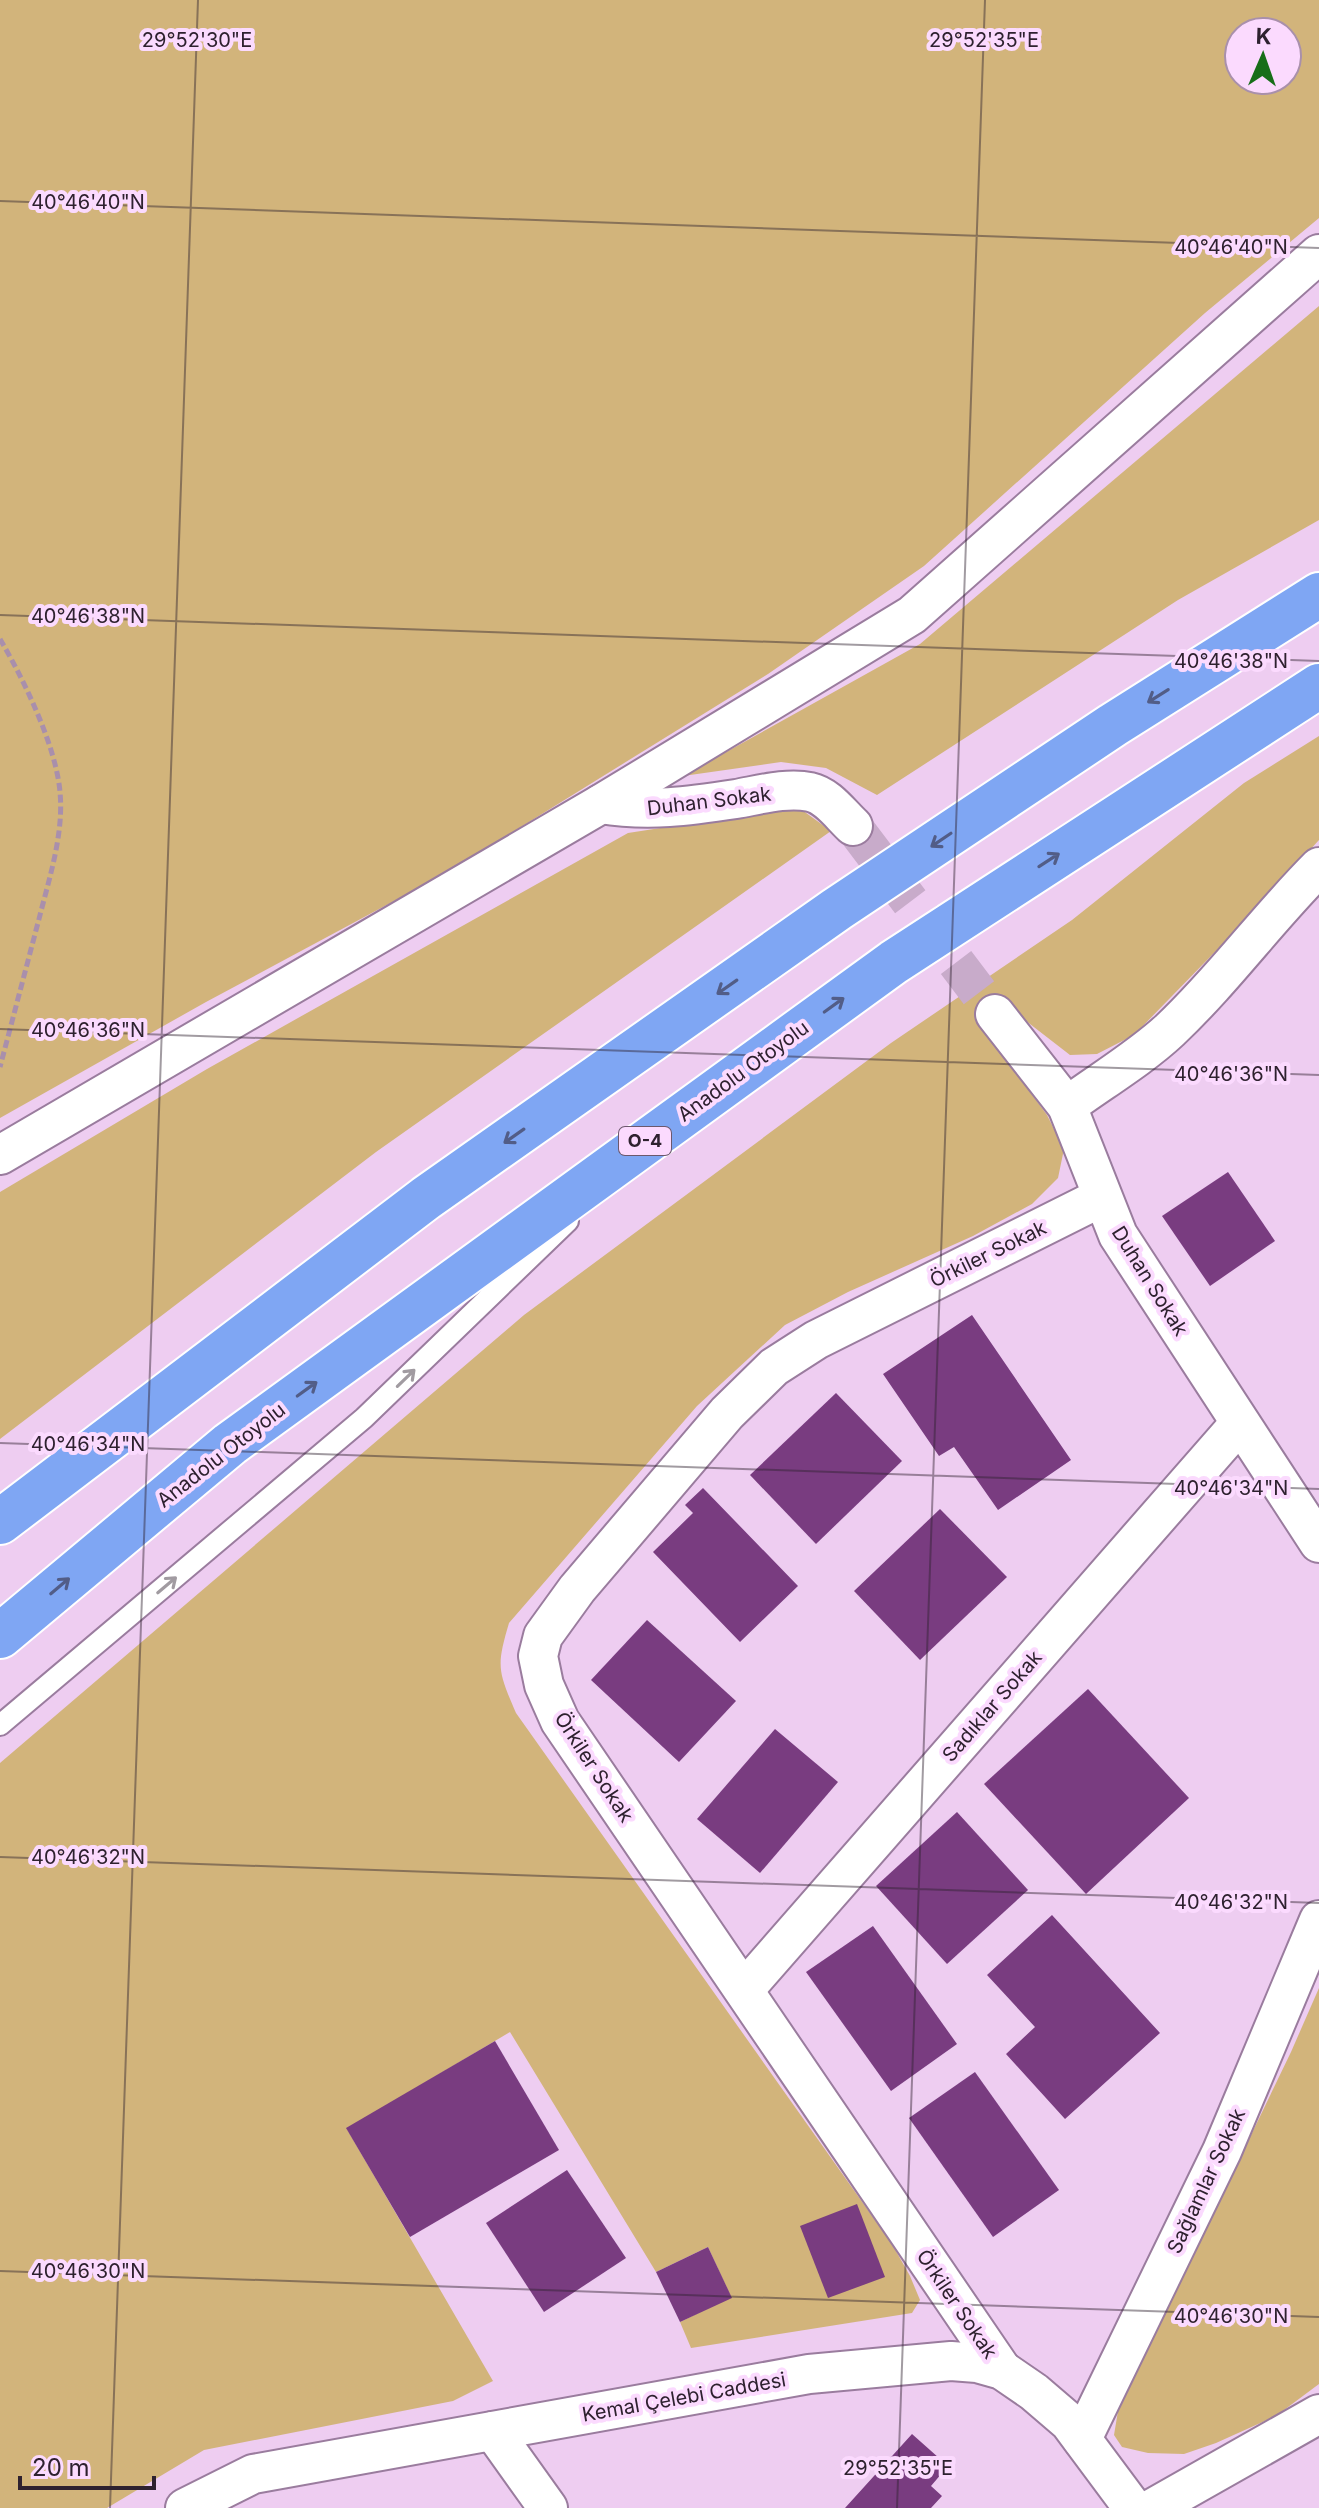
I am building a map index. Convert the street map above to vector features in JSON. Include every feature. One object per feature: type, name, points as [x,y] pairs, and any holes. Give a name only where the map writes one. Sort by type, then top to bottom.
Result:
[{"type":"highway","points":[[0,1522],[465,1171],[850,900],[1113,725],[1319,595]]},
{"type":"highway","name":"Anadolu Otoyolu","points":[[0,1636],[230,1444],[894,962],[1319,686]]},
{"type":"street","points":[[0,1155],[601,804],[912,615],[1319,254]]},
{"type":"street","name":"Duhan Sokak","points":[[601,804],[634,810],[663,809],[788,791],[810,792],[826,800],[853,826]]},
{"type":"street","points":[[1067,1106],[1168,1032],[1231,968],[1289,897],[1319,867]]},
{"type":"street","name":"Duhan Sokak","points":[[995,1014],[1067,1106],[1118,1235],[1319,1543]]},
{"type":"street","name":"Örkiler Sokak","points":[[1002,2370],[560,1721],[544,1685],[538,1656],[543,1636],[577,1589],[727,1413],[774,1367],[816,1340],[1102,1197]]},
{"type":"street","name":"Sadıklar Sokak","points":[[744,1990],[1240,1423]]},
{"type":"street","name":"Sağlamlar Sokak","points":[[1082,2439],[1222,2151],[1319,1920]]},
{"type":"street","name":"Kemal Çelebi Caddesi","points":[[185,2508],[253,2474],[809,2374],[951,2361],[977,2363],[1002,2370],[1069,2422],[1133,2508]]},
{"type":"street","points":[[1153,2508],[1319,2414]]},
{"type":"street","points":[[493,2431],[548,2508]]},
{"type":"lane","points":[[0,1725],[364,1418],[667,1126]]},
{"type":"path","points":[[0,639],[26,683],[52,757],[60,790],[60,818],[50,875],[0,1067]]},
{"type":"shaded area","points":[[0,0],[1319,0],[1319,218],[1205,313],[924,566],[768,674],[448,872],[206,1002],[0,1118]]},
{"type":"shaded area","points":[[1319,306],[1319,520],[1178,600],[877,795],[826,768],[781,762],[683,776],[920,644]]},
{"type":"shaded area","points":[[1319,736],[1319,840],[1134,1035],[1097,1054],[1070,1055],[1008,1007],[981,1025],[1047,1115],[1064,1149],[1058,1178],[1032,1204],[973,1236],[848,1292],[785,1325],[697,1406],[509,1623],[505,1638],[502,1678],[516,1713],[892,2244],[920,2300],[912,2313],[691,2348],[680,2322],[731,2297],[708,2247],[656,2272],[510,2032],[347,2129],[493,2381],[453,2401],[204,2450],[107,2508],[0,2508],[0,1763],[524,1315],[891,1043],[1072,920],[1244,783]]},
{"type":"shaded area","points":[[777,810],[802,810],[831,831],[376,1152],[0,1439],[0,1192],[207,1069],[628,833]]},
{"type":"shaded area","points":[[1319,1988],[1319,2384],[1276,2416],[1184,2454],[1148,2453],[1122,2447],[1114,2435],[1118,2411]]},
{"type":"building","points":[[1228,1172],[1275,1241],[1210,1286],[1162,1216]]},
{"type":"building","points":[[972,1315],[1071,1460],[998,1510],[954,1447],[939,1456],[883,1374]]},
{"type":"building","points":[[836,1393],[902,1461],[816,1544],[750,1475]]},
{"type":"building","points":[[703,1488],[798,1586],[740,1642],[653,1552],[693,1513],[685,1505]]},
{"type":"building","points":[[940,1509],[1007,1577],[920,1660],[854,1591]]},
{"type":"building","points":[[647,1620],[736,1701],[679,1762],[591,1680]]},
{"type":"building","points":[[1088,1689],[1189,1798],[1086,1894],[984,1784]]},
{"type":"building","points":[[775,1729],[838,1782],[760,1873],[697,1819]]},
{"type":"building","points":[[957,1812],[1028,1890],[947,1964],[876,1886]]},
{"type":"building","points":[[1052,1915],[1160,2033],[1065,2119],[1006,2054],[1035,2027],[987,1975]]},
{"type":"building","points":[[873,1926],[957,2044],[891,2091],[806,1972]]},
{"type":"building","points":[[495,2041],[559,2150],[410,2237],[346,2128]]},
{"type":"building","points":[[975,2072],[1059,2190],[993,2237],[909,2118]]},
{"type":"building","points":[[567,2170],[626,2258],[544,2312],[486,2223]]},
{"type":"building","points":[[857,2204],[885,2277],[828,2298],[800,2226]]},
{"type":"building","points":[[708,2247],[732,2298],[680,2322],[656,2272]]},
{"type":"building","points":[[912,2434],[948,2466],[931,2486],[942,2496],[931,2508],[845,2508]]},
{"type":"tunnel","points":[[853,826],[995,1014]]}]
